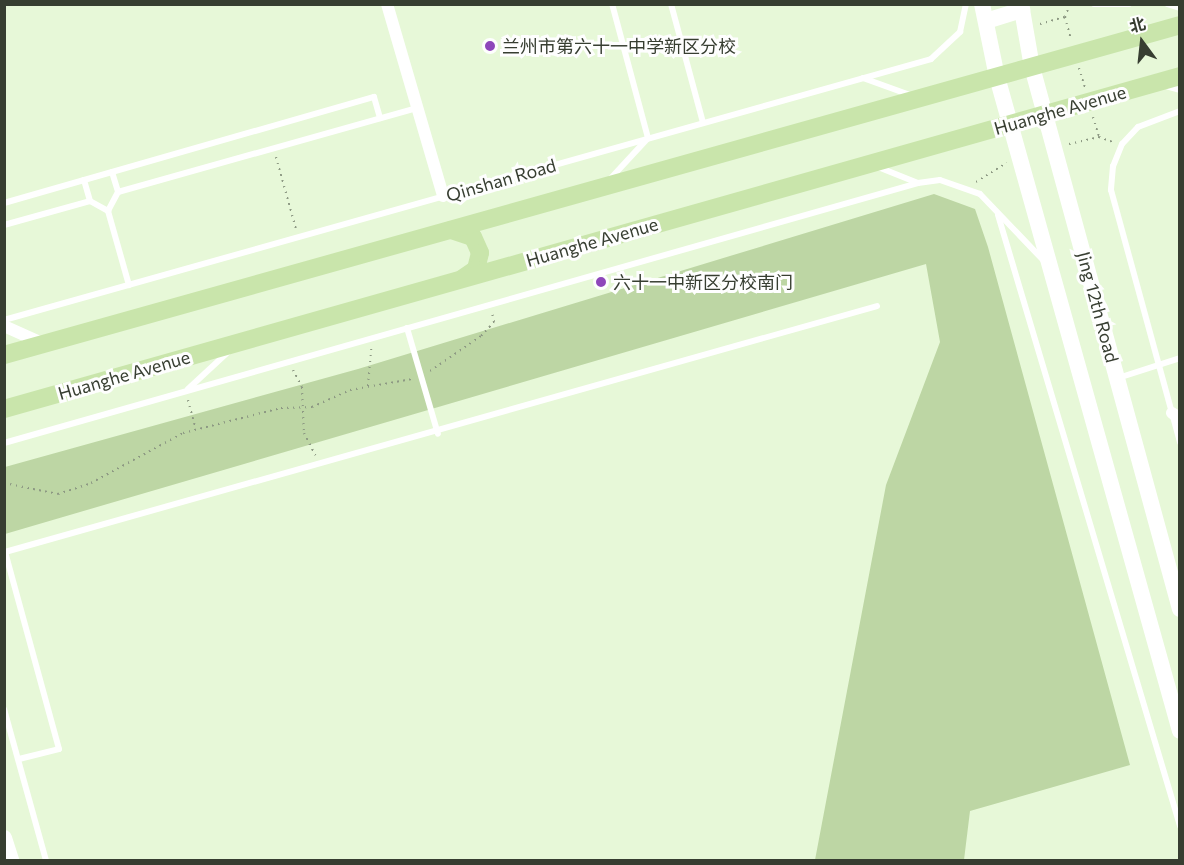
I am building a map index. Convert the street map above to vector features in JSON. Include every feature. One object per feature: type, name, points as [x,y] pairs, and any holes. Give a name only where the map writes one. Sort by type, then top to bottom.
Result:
[{"type":"main road","points":[[1021,7],[984,13],[997,77],[1179,731]]},
{"type":"main road","name":"Jing 12th Road","points":[[1021,7],[1032,67],[1179,609]]},
{"type":"main road","points":[[4,355],[1179,25]]},
{"type":"main road","name":"Huanghe Avenue","points":[[4,409],[1179,76]]},
{"type":"main road","points":[[449,231],[466,232],[480,253],[476,270],[462,279]]},
{"type":"main road","points":[[4,838],[11,861]]},
{"type":"street","points":[[387,4],[443,196]]},
{"type":"street","points":[[4,326],[44,344]]},
{"type":"lane","points":[[603,188],[648,138],[612,4]]},
{"type":"lane","points":[[671,4],[703,123]]},
{"type":"lane","name":"Qinshan Road","points":[[4,320],[931,59],[948,48],[960,32],[966,4]]},
{"type":"lane","points":[[1094,4],[1129,4]]},
{"type":"lane","points":[[1167,4],[1179,8]]},
{"type":"lane","points":[[863,78],[919,99]]},
{"type":"lane","points":[[1154,83],[1179,90]]},
{"type":"lane","points":[[4,203],[374,97],[380,118]]},
{"type":"lane","points":[[118,192],[417,108]]},
{"type":"lane","points":[[1179,111],[1138,127],[1113,166],[1111,190],[1158,364],[1176,415],[1179,442]]},
{"type":"lane","points":[[869,164],[918,183]]},
{"type":"lane","points":[[112,172],[118,192],[108,211],[129,285]]},
{"type":"lane","points":[[84,180],[90,201]]},
{"type":"lane","points":[[4,443],[918,183],[961,183],[996,209],[1049,266]]},
{"type":"lane","points":[[4,225],[90,201],[108,211]]},
{"type":"lane","points":[[996,209],[1179,826]]},
{"type":"lane","points":[[18,759],[59,749],[8,571],[5,552],[438,434],[877,306]]},
{"type":"lane","points":[[407,328],[438,434]]},
{"type":"lane","points":[[186,391],[238,343]]},
{"type":"lane","points":[[1117,378],[1179,358]]},
{"type":"lane","points":[[4,709],[46,861]]},
{"type":"path","points":[[1065,17],[1099,137]]},
{"type":"path","points":[[274,148],[298,237]]},
{"type":"path","points":[[4,483],[58,494],[196,429],[303,407],[368,386],[421,378],[481,336],[494,322],[490,304]]},
{"type":"path","points":[[368,339],[372,352],[368,386]]},
{"type":"path","points":[[289,362],[302,387],[304,434],[321,466]]},
{"type":"path","points":[[186,391],[196,429]]},
{"type":"green space","points":[[934,194],[975,209],[988,247],[1130,765],[970,811],[964,860],[815,860],[886,485],[940,342],[926,264],[5,534],[5,467],[358,369]]},
{"type":"place","name":"兰州市第六十一中学新区分校","points":[[490,46]]},
{"type":"place","name":"六十一中新区分校南门","points":[[601,282]]}]
